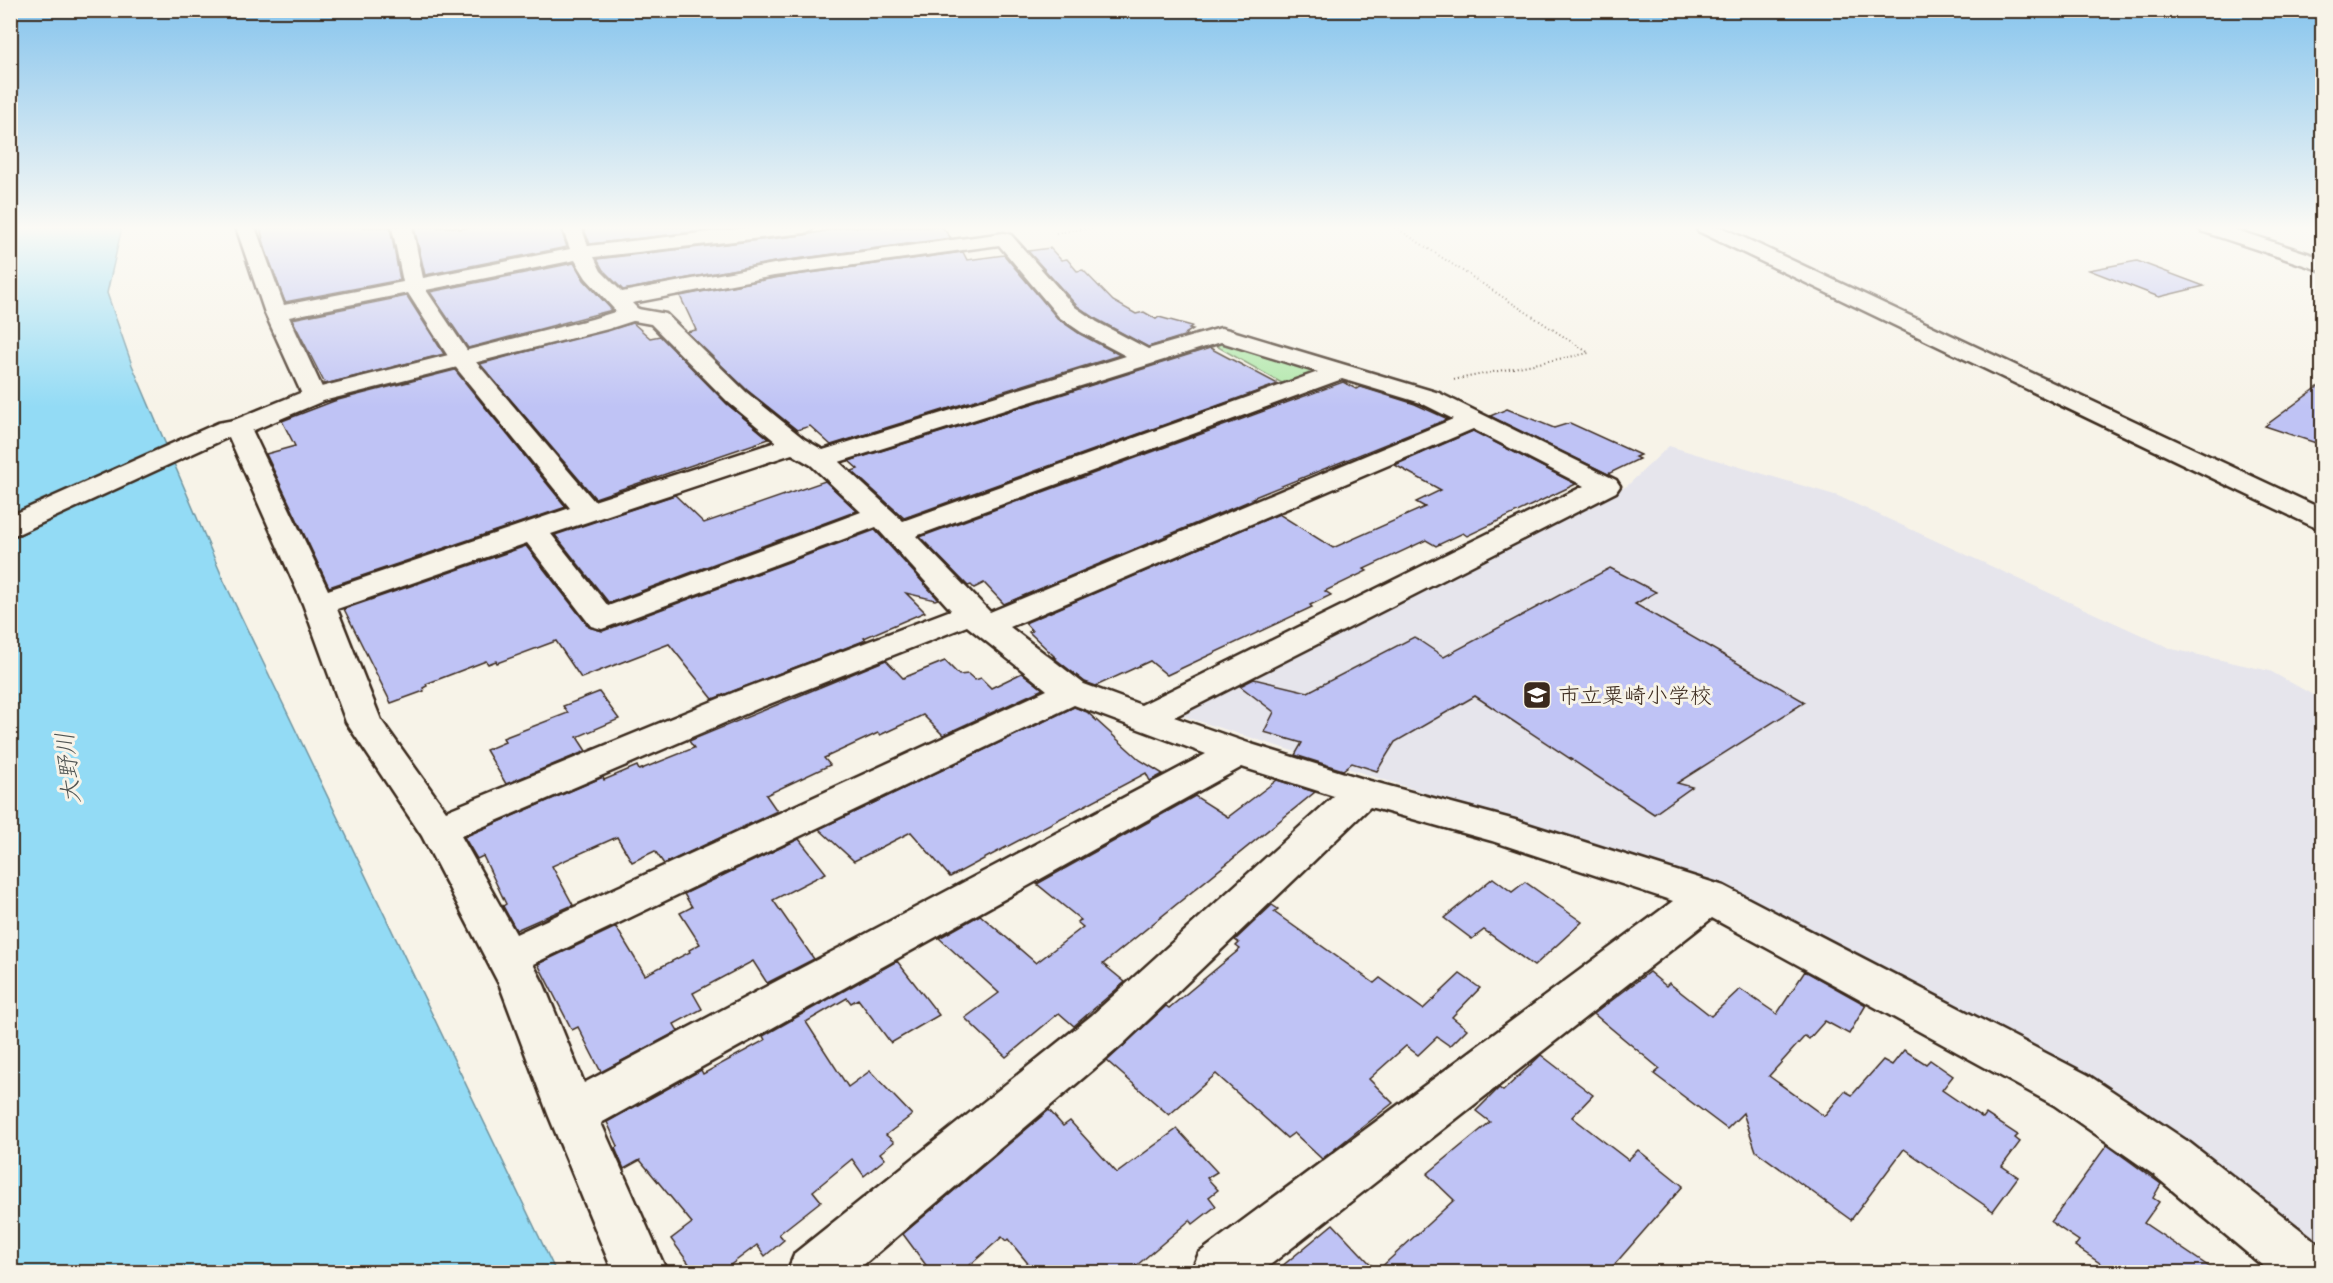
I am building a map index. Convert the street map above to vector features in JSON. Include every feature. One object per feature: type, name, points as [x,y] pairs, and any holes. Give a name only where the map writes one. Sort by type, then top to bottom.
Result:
[{"type":"street","points":[[267,287],[314,396]]},
{"type":"street","points":[[276,313],[414,287],[461,359],[588,512]]},
{"type":"street","points":[[605,287],[624,307],[658,319],[729,390],[808,452],[889,524],[979,619],[1072,692],[1238,753],[1363,792],[1501,830],[1709,897],[2071,1090],[2172,1159],[2308,1272]]},
{"type":"street","points":[[10,527],[233,428],[314,396],[461,359],[624,307],[706,287]]},
{"type":"street","points":[[1045,287],[1067,312],[1089,327],[1146,357]]},
{"type":"street","points":[[1831,287],[2322,520]]},
{"type":"street","points":[[319,604],[588,512],[1221,335],[1430,398],[1606,486],[1143,718]]},
{"type":"street","points":[[533,531],[602,619],[1342,371]]},
{"type":"street","points":[[438,830],[747,700],[979,619],[1473,420]]},
{"type":"street","points":[[233,428],[319,604],[364,722],[438,830],[522,985],[572,1114],[640,1272]]},
{"type":"street","points":[[507,957],[1072,692]]},
{"type":"street","points":[[572,1114],[1238,753]]},
{"type":"street","points":[[814,1272],[1107,1030],[1363,792]]},
{"type":"street","points":[[1218,1272],[1709,897]]},
{"type":"path","points":[[1405,390],[1589,353],[1487,287]]},
{"type":"shaded area","points":[[1669,446],[1838,496],[2172,649],[2270,671],[2322,700],[2322,1267],[2134,1102],[1743,897],[1700,880],[1170,712],[1627,486]]},
{"type":"green space","points":[[1227,341],[1315,368],[1318,374],[1287,386],[1211,343]]},
{"type":"water","name":"大野川","points":[[10,287],[108,287],[107,293],[132,365],[224,581],[556,1272],[11,1272]]},
{"type":"building","points":[[279,287],[364,287],[285,302]]},
{"type":"building","points":[[455,287],[590,287],[612,310],[468,348],[430,292]]},
{"type":"building","points":[[620,287],[640,287],[623,290]]},
{"type":"building","points":[[728,287],[1031,287],[1058,319],[1080,334],[1120,355],[831,445],[810,426],[797,430],[747,390],[687,332],[696,330],[680,296]]},
{"type":"building","points":[[1060,287],[1099,287],[1113,301],[1136,314],[1144,312],[1156,319],[1159,317],[1192,326],[1189,328],[1193,329],[1185,334],[1187,335],[1148,347],[1098,320],[1076,305]]},
{"type":"building","points":[[2133,287],[2200,287],[2159,297]]},
{"type":"building","points":[[407,296],[444,354],[325,384],[292,319]]},
{"type":"building","points":[[633,323],[650,338],[660,336],[727,404],[769,439],[595,498],[480,364]]},
{"type":"building","points":[[1210,348],[1278,384],[904,518],[852,471],[858,469],[849,461]]},
{"type":"building","points":[[455,370],[566,507],[329,587],[266,454],[295,446],[282,421],[334,401]]},
{"type":"building","points":[[1343,382],[1356,389],[1361,387],[1415,404],[1448,419],[1252,498],[1254,499],[1004,604],[984,583],[974,588],[971,585],[968,586],[920,537]]},
{"type":"building","points":[[2322,384],[2322,445],[2265,426]]},
{"type":"building","points":[[1507,409],[1554,428],[1570,423],[1640,455],[1635,457],[1639,459],[1608,474],[1490,416]]},
{"type":"building","points":[[1473,431],[1576,484],[1467,536],[1463,533],[1436,546],[1426,540],[1364,569],[1367,571],[1325,591],[1331,595],[1310,605],[1312,607],[1167,675],[1150,661],[1096,686],[1085,682],[1053,657],[1055,657],[1029,632],[1032,631],[1025,623],[1279,514],[1333,548],[1425,507],[1416,502],[1441,490],[1395,465]]},
{"type":"building","points":[[825,481],[857,511],[609,603],[555,535],[675,495],[704,523]]},
{"type":"building","points":[[875,530],[938,599],[906,593],[925,612],[864,638],[866,640],[713,699],[669,644],[581,678],[556,641],[497,663],[496,661],[488,664],[486,661],[426,684],[424,691],[391,703],[344,609],[526,546],[589,627],[603,631]]},
{"type":"building","points":[[1610,568],[1656,592],[1635,604],[1805,702],[1677,783],[1692,787],[1654,814],[1475,696],[1395,742],[1377,771],[1352,763],[1343,770],[1295,755],[1302,743],[1264,732],[1274,712],[1240,686],[1254,679],[1308,692],[1414,637],[1444,657]]},
{"type":"building","points":[[886,660],[903,678],[945,661],[959,675],[968,674],[975,680],[981,678],[991,688],[1022,673],[1043,689],[943,735],[923,715],[880,735],[878,733],[824,758],[830,765],[766,795],[777,811],[664,864],[655,851],[632,862],[617,837],[552,866],[573,905],[516,930],[503,906],[506,904],[483,856],[477,859],[464,837],[603,777],[604,780],[637,766],[639,770],[694,748],[689,741]]},
{"type":"building","points":[[599,692],[619,719],[577,737],[586,751],[506,784],[486,750],[505,742],[503,738],[568,713],[563,706]]},
{"type":"building","points":[[1074,707],[1087,712],[1140,760],[1163,774],[1150,781],[1146,773],[950,877],[911,832],[854,861],[819,829]]},
{"type":"building","points":[[1277,780],[1315,792],[1103,964],[1125,982],[1074,1026],[1059,1013],[1006,1057],[965,1018],[999,993],[939,938],[980,915],[1036,963],[1083,927],[1077,922],[1081,920],[1037,884],[1195,796],[1228,817]]},
{"type":"building","points":[[799,839],[826,873],[773,900],[814,959],[767,983],[753,961],[693,993],[702,1009],[674,1024],[678,1031],[601,1072],[578,1027],[572,1030],[538,964],[616,927],[645,975],[690,952],[689,950],[700,944],[680,913],[692,907],[684,894]]},
{"type":"building","points":[[1493,878],[1512,892],[1525,882],[1582,922],[1534,966],[1484,930],[1472,939],[1444,918]]},
{"type":"building","points":[[1272,905],[1278,909],[1274,912],[1374,983],[1380,978],[1423,1009],[1460,974],[1480,988],[1452,1017],[1467,1029],[1450,1046],[1437,1037],[1418,1055],[1406,1046],[1369,1079],[1393,1103],[1322,1159],[1294,1133],[1287,1138],[1216,1074],[1169,1115],[1107,1061],[1166,1006],[1169,1008],[1240,949],[1236,946],[1239,943],[1235,940]]},
{"type":"building","points":[[897,961],[939,1015],[891,1043],[858,999],[851,1003],[847,998],[806,1022],[848,1087],[870,1071],[912,1115],[886,1135],[894,1142],[880,1153],[885,1159],[864,1176],[852,1159],[813,1191],[821,1201],[779,1234],[784,1240],[765,1256],[757,1245],[721,1272],[695,1272],[671,1239],[692,1223],[640,1160],[624,1169],[615,1148],[618,1146],[607,1122],[701,1070],[703,1074],[765,1040],[763,1036]]},
{"type":"building","points":[[1805,971],[1866,1005],[1849,1034],[1825,1021],[1809,1039],[1805,1036],[1769,1076],[1824,1116],[1845,1091],[1852,1095],[1883,1060],[1892,1065],[1904,1050],[1926,1064],[1930,1060],[1953,1076],[1942,1090],[1983,1118],[1986,1114],[2018,1135],[2015,1138],[2020,1142],[2002,1166],[2018,1177],[1993,1211],[1904,1149],[1851,1220],[1756,1151],[1743,1113],[1727,1129],[1654,1074],[1660,1069],[1594,1014],[1649,972],[1666,986],[1669,983],[1711,1016],[1740,989],[1777,1014]]},
{"type":"building","points":[[1541,1055],[1593,1095],[1572,1117],[1628,1160],[1638,1150],[1683,1186],[1608,1272],[1275,1272],[1333,1224],[1377,1271],[1454,1200],[1427,1174],[1490,1122],[1476,1111],[1499,1088],[1503,1091]]},
{"type":"building","points":[[1049,1110],[1063,1126],[1070,1121],[1117,1173],[1177,1129],[1217,1172],[1207,1178],[1218,1190],[1209,1197],[1216,1206],[1193,1224],[1190,1220],[1129,1272],[1035,1272],[1008,1239],[1006,1241],[1002,1237],[962,1272],[931,1272],[903,1234]]},
{"type":"building","points":[[2107,1145],[2161,1184],[2153,1198],[2159,1202],[2144,1223],[2217,1272],[2113,1272],[2075,1246],[2079,1241],[2051,1222]]},
{"type":"place","name":"市立粟崎小学校","points":[[1537,695]]}]
